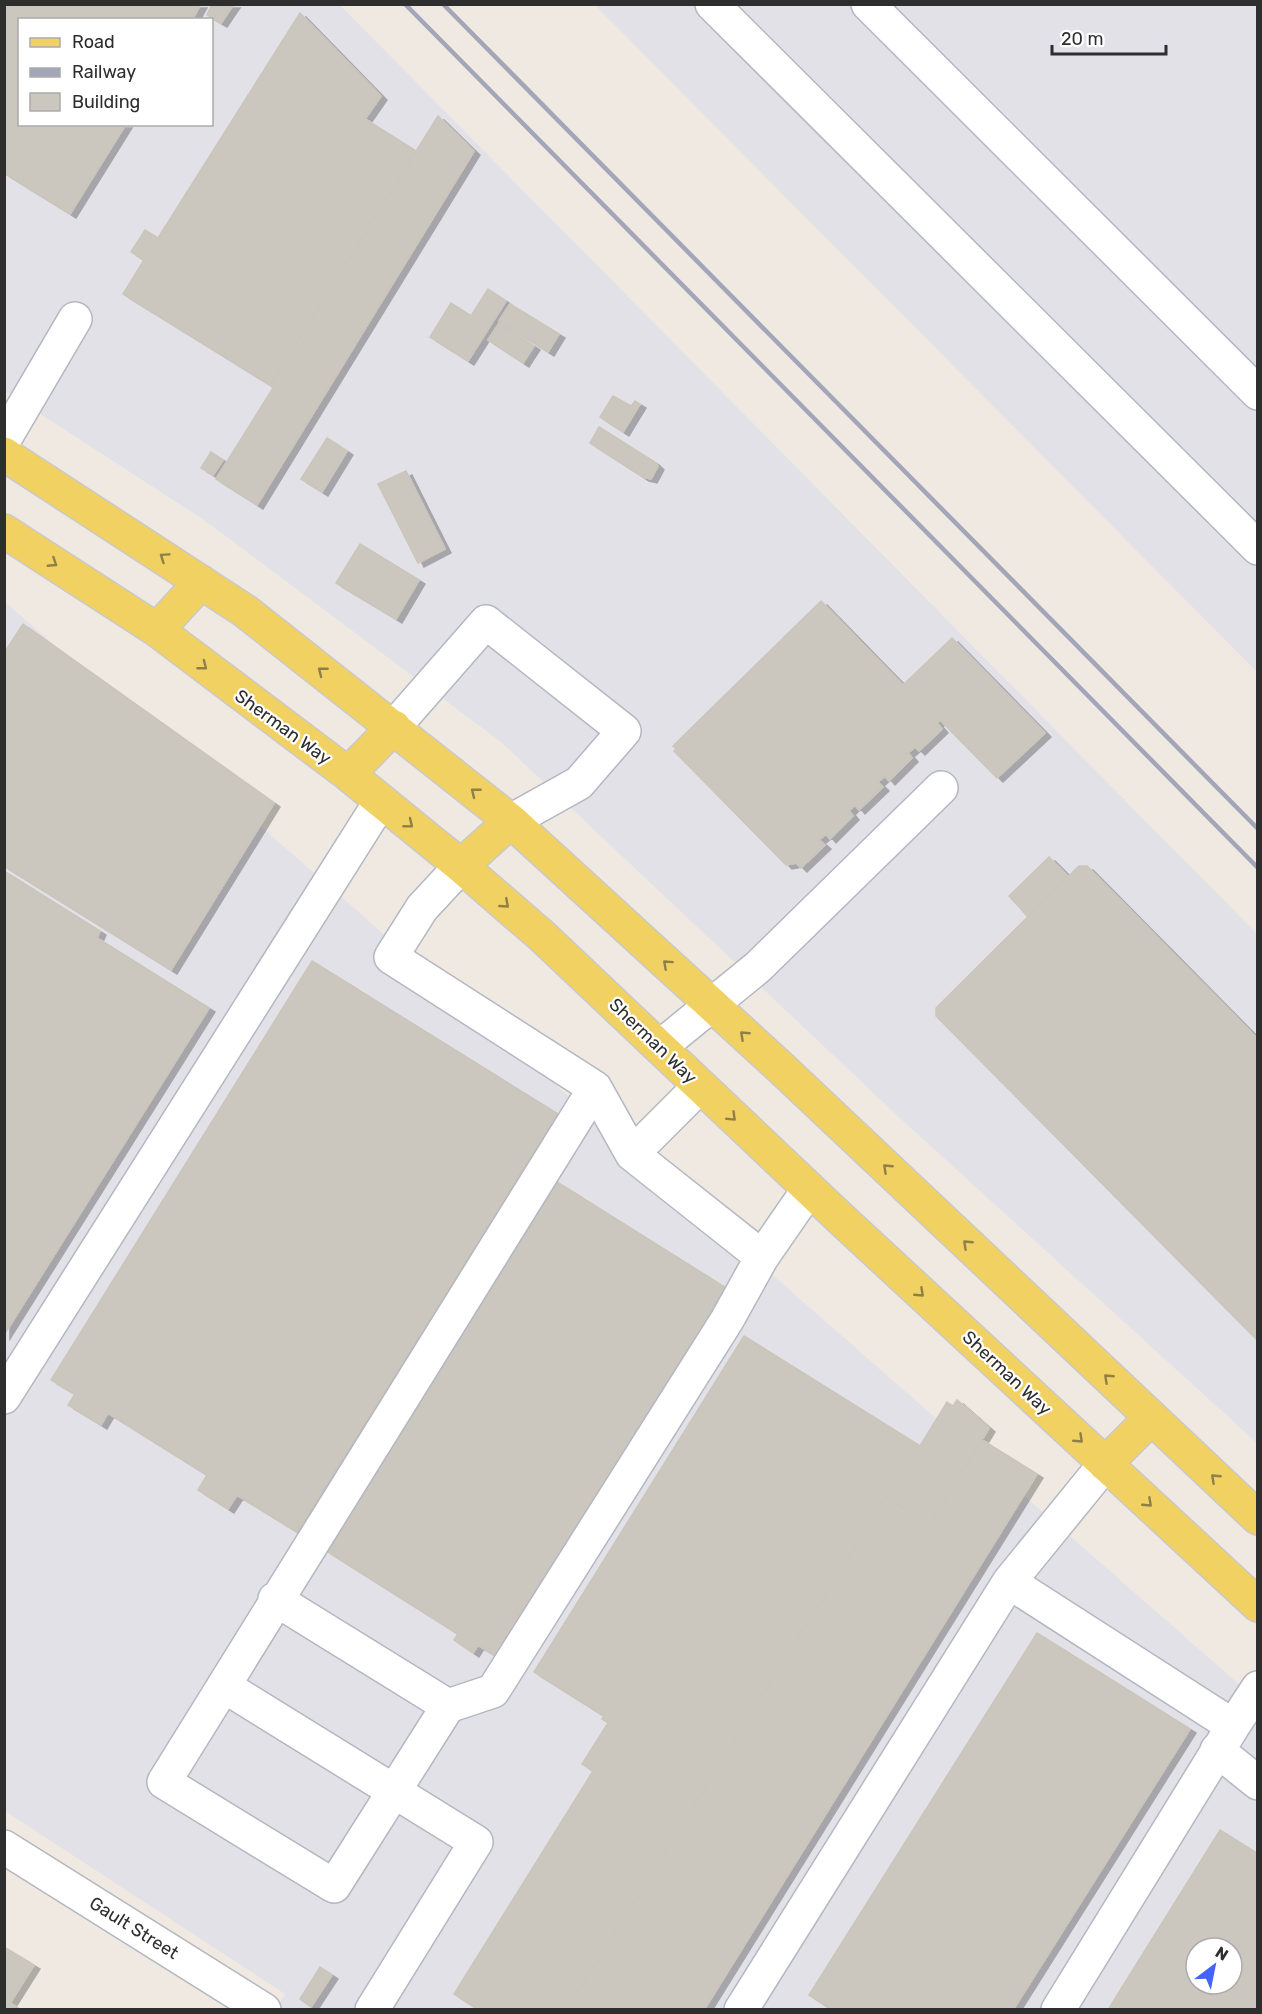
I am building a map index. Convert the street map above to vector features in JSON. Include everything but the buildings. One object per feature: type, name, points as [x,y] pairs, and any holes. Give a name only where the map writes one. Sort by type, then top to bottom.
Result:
[{"type":"main road","points":[[4,454],[245,611],[511,821],[710,1003],[1257,1518]]},
{"type":"main road","name":"Sherman Way","points":[[7,537],[156,630],[348,774],[461,866],[542,936],[809,1189],[1257,1605]]},
{"type":"main road","points":[[156,630],[201,582]]},
{"type":"main road","points":[[348,774],[394,727]]},
{"type":"main road","points":[[461,866],[511,821]]},
{"type":"main road","points":[[1104,1464],[1151,1418]]},
{"type":"street","points":[[712,4],[1257,548]]},
{"type":"street","points":[[868,4],[1257,393]]},
{"type":"street","points":[[4,440],[75,319]]},
{"type":"street","points":[[394,727],[486,622],[624,731],[579,783],[511,821]]},
{"type":"street","points":[[660,1047],[710,1003],[758,967],[941,788]]},
{"type":"street","points":[[4,1397],[381,801]]},
{"type":"street","points":[[461,866],[422,908],[391,957],[595,1088],[632,1154],[762,1257]]},
{"type":"street","points":[[632,1154],[700,1086]]},
{"type":"street","points":[[595,1088],[275,1599],[164,1782],[334,1886],[448,1706],[493,1691],[727,1320],[762,1257],[809,1189]]},
{"type":"street","points":[[741,2010],[1009,1582],[1104,1464]]},
{"type":"street","points":[[1009,1582],[1225,1738],[1257,1783]]},
{"type":"street","points":[[275,1599],[448,1706]]},
{"type":"street","points":[[224,1686],[476,1842],[372,2010]]},
{"type":"street","points":[[1058,2010],[1257,1688]]},
{"type":"street","name":"Gault Street","points":[[4,1847],[264,2010]]},
{"type":"shaded area","points":[[4,5],[340,5],[1257,934],[1257,1443],[901,1119],[501,742],[204,520],[5,391]]},
{"type":"shaded area","points":[[595,5],[1257,5],[1257,672]]},
{"type":"shaded area","points":[[4,601],[1257,1700],[1257,2009],[276,2009],[285,1994],[5,1811]]},
{"type":"railway","points":[[405,4],[1258,868]]},
{"type":"railway","points":[[443,4],[1258,829]]}]
